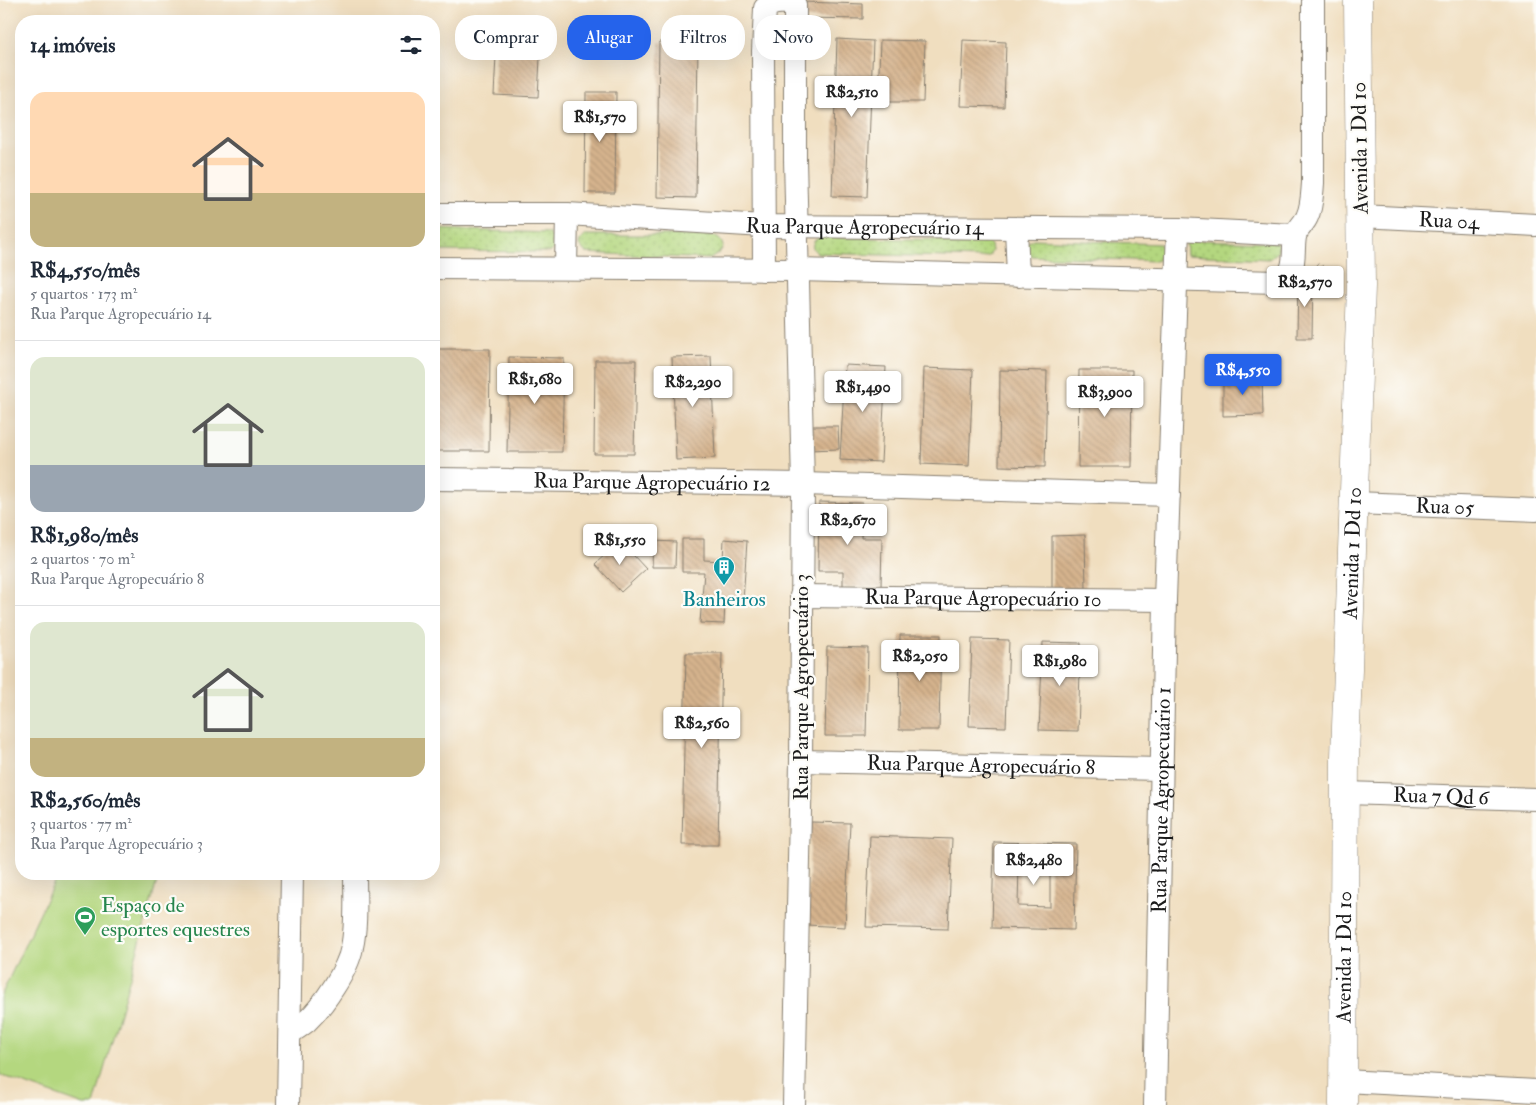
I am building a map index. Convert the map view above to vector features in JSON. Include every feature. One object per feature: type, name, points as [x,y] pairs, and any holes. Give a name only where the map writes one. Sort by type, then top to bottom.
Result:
[{"type":"street","points":[[440,268],[798,270],[1276,283],[1287,277],[1292,269],[1295,235],[1308,214],[1313,183],[1313,0]]},
{"type":"street","name":"Avenida 1 Dd 10","points":[[1343,1093],[1346,757],[1361,286],[1358,0]]},
{"type":"street","name":"Rua Parque Agropecuário 3","points":[[764,100],[763,51],[765,8],[769,4],[791,3],[795,5],[797,226],[803,484],[801,761],[794,1105]]},
{"type":"street","points":[[764,270],[764,100],[796,99]]},
{"type":"street","name":"Rua Parque Agropecuário 14","points":[[440,214],[567,214],[764,226],[1178,229],[1295,235]]},
{"type":"street","points":[[566,268],[567,214]]},
{"type":"street","name":"Rua 04","points":[[1361,216],[1536,225]]},
{"type":"street","points":[[1016,228],[1018,276]]},
{"type":"street","name":"Rua Parque Agropecuário 1","points":[[1156,1105],[1165,600],[1178,229]]},
{"type":"street","name":"Rua Parque Agropecuário 12","points":[[440,479],[803,484],[1169,495]]},
{"type":"street","name":"Rua 05","points":[[1354,504],[1536,510]]},
{"type":"street","name":"Rua Parque Agropecuário 10","points":[[801,596],[1165,600]]},
{"type":"street","name":"Rua Parque Agropecuário 8","points":[[801,761],[1162,769]]},
{"type":"street","name":"Rua 7 Qd 6","points":[[1346,793],[1536,799]]},
{"type":"street","points":[[288,1105],[292,880]]},
{"type":"street","points":[[290,1033],[305,1023],[318,1009],[348,962],[354,933],[355,880]]},
{"type":"street","points":[[1343,1093],[1536,1091]]},
{"type":"path","points":[[1294,257],[1319,264],[1361,286]]},
{"type":"green space","points":[[440,229],[548,233],[553,238],[555,244],[551,252],[440,251]]},
{"type":"green space","points":[[586,235],[709,235],[719,239],[723,247],[719,253],[710,259],[586,253],[579,245]]},
{"type":"green space","points":[[819,237],[987,241],[991,245],[992,251],[989,256],[980,258],[817,253],[813,249],[813,245]]},
{"type":"green space","points":[[1033,239],[1160,244],[1164,251],[1161,259],[1155,261],[1031,256],[1026,250],[1026,244]]},
{"type":"green space","points":[[1186,240],[1276,242],[1278,252],[1269,259],[1187,255]]},
{"type":"green space","name":"Espaço de esportes equestres","points":[[55,880],[157,880],[94,1105],[84,1105],[0,1075],[0,998]]},
{"type":"building","points":[[803,2],[863,4],[863,19],[831,18],[831,15],[803,15]]},
{"type":"building","points":[[837,39],[873,41],[867,197],[832,196]]},
{"type":"building","points":[[880,40],[925,41],[923,102],[878,102]]},
{"type":"building","points":[[963,40],[1006,42],[1004,107],[960,106]]},
{"type":"building","points":[[659,42],[661,42],[661,60],[698,60],[696,198],[657,197]]},
{"type":"building","points":[[496,60],[540,60],[538,97],[494,95]]},
{"type":"building","points":[[586,92],[616,92],[615,193],[585,193]]},
{"type":"building","points":[[1298,278],[1313,278],[1312,338],[1297,338]]},
{"type":"building","points":[[440,349],[490,349],[489,451],[440,451]]},
{"type":"building","points":[[711,356],[715,458],[676,460],[672,357]]},
{"type":"building","points":[[509,357],[564,358],[562,452],[507,452]]},
{"type":"building","points":[[595,360],[636,360],[634,454],[594,454]]},
{"type":"building","points":[[845,365],[886,367],[881,462],[840,460]]},
{"type":"building","points":[[924,368],[973,370],[969,466],[921,464]]},
{"type":"building","points":[[1000,370],[1047,371],[1045,467],[999,466]]},
{"type":"building","points":[[1079,370],[1132,370],[1131,467],[1078,467]]},
{"type":"building","points":[[1262,376],[1263,415],[1223,416],[1223,377]]},
{"type":"building","points":[[806,426],[838,426],[839,449],[807,450]]},
{"type":"building","points":[[819,502],[862,503],[861,538],[882,538],[881,587],[843,587],[843,571],[818,571]]},
{"type":"building","points":[[1085,535],[1086,590],[1052,590],[1052,536]]},
{"type":"building","name":"Banheiros","points":[[682,539],[704,539],[704,560],[723,561],[724,539],[747,541],[743,601],[725,600],[724,624],[700,623],[704,572],[682,572]]},
{"type":"building","points":[[620,541],[646,569],[621,592],[595,564]]},
{"type":"building","points":[[653,541],[676,542],[675,567],[652,567]]},
{"type":"building","points":[[900,635],[941,635],[939,730],[899,730]]},
{"type":"building","points":[[972,639],[1009,640],[1006,727],[969,726]]},
{"type":"building","points":[[1043,642],[1081,643],[1078,731],[1039,730]]},
{"type":"building","points":[[827,647],[868,648],[866,736],[825,736]]},
{"type":"building","points":[[686,653],[722,653],[718,845],[682,845]]},
{"type":"building","points":[[811,822],[850,823],[845,927],[807,925]]},
{"type":"building","points":[[870,836],[952,839],[948,929],[866,927]]},
{"type":"building","points":[[994,842],[1076,844],[1074,930],[992,928]],"holes":[[[1019,865],[1050,865],[1050,907],[1018,906]]]},
{"type":"place","name":"Banheiros","points":[[724,586]]},
{"type":"place","name":"Espaço de esportes equestres","points":[[85,936]]}]
